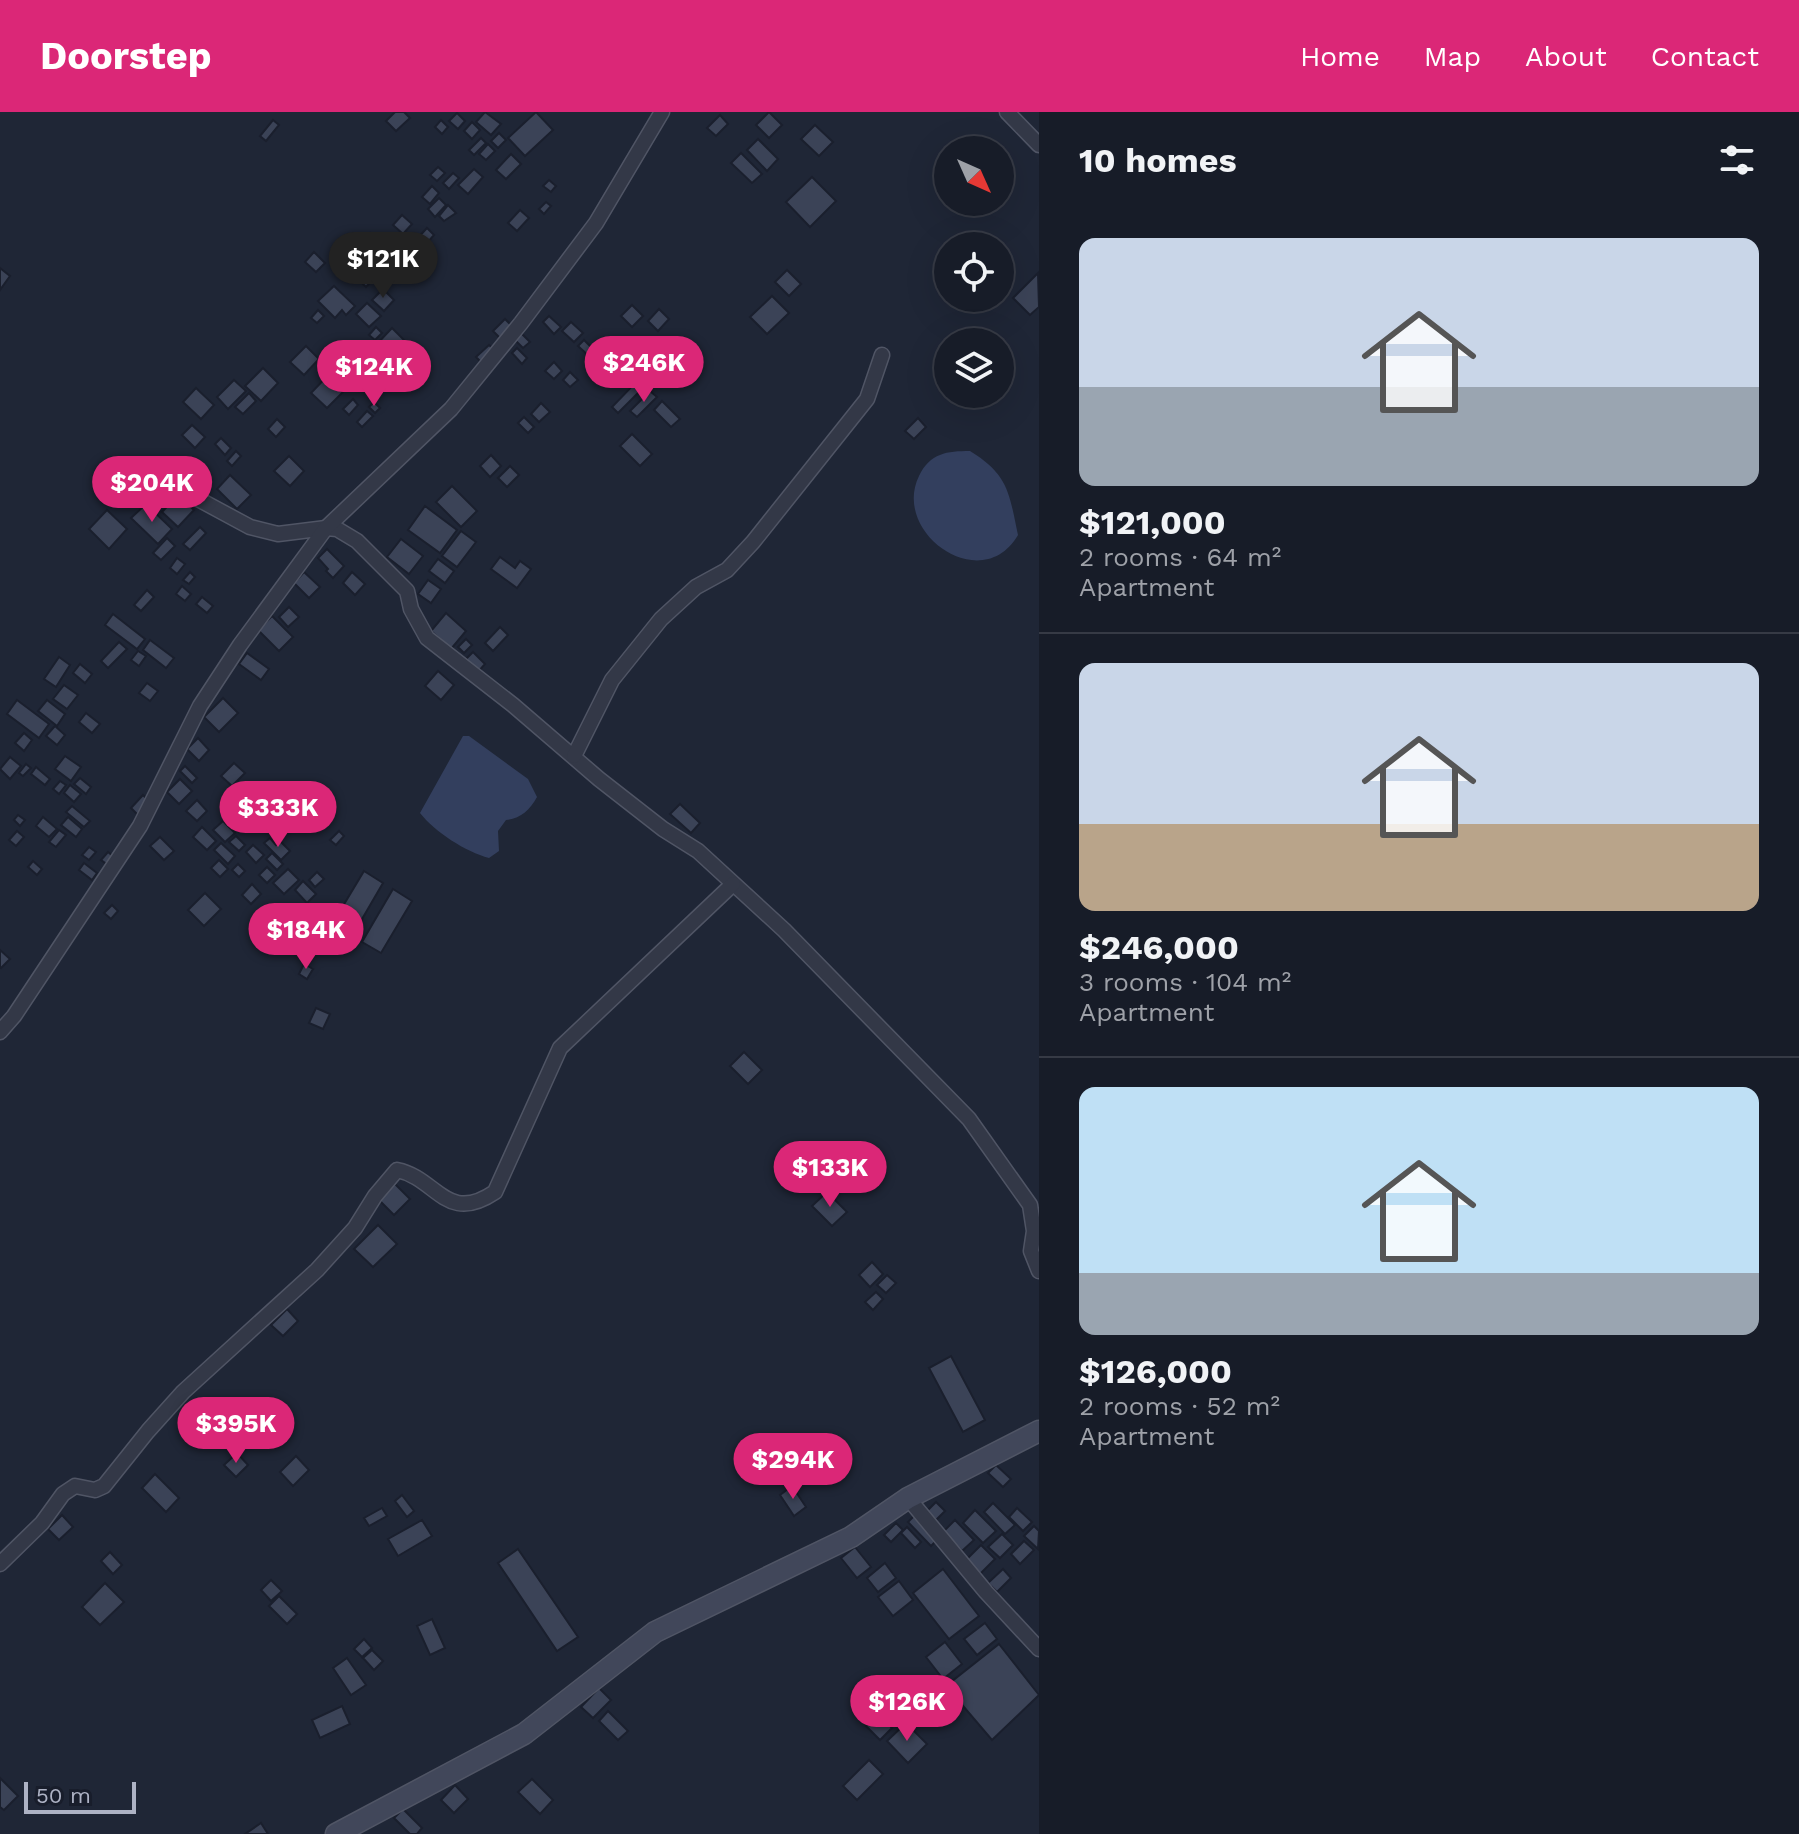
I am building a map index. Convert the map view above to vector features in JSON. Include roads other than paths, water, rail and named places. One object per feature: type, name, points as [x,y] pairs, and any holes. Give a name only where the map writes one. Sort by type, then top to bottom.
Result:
[{"type":"street","points":[[0,1032],[14,1016],[140,826],[200,706],[240,645],[326,528],[451,409],[511,336],[596,223],[662,112]]},
{"type":"street","points":[[1007,112],[1039,145]]},
{"type":"street","points":[[574,756],[612,680],[661,619],[696,587],[727,570],[753,542],[867,399],[882,355]]},
{"type":"street","points":[[161,467],[198,499],[250,527],[278,534],[337,529],[357,541],[407,591],[411,609],[427,638],[663,829],[698,851],[784,930],[969,1119],[1030,1205],[1034,1231],[1031,1251],[1039,1271]]},
{"type":"street","points":[[0,1564],[42,1523],[63,1494],[75,1486],[95,1490],[104,1486],[183,1392],[317,1270],[355,1228],[375,1196],[397,1170],[434,1189],[443,1200],[463,1203],[484,1199],[495,1192],[560,1048],[733,884]]},
{"type":"street","points":[[336,1834],[524,1734],[655,1632],[851,1537],[908,1498],[1039,1431]]},
{"type":"street","points":[[908,1498],[986,1592],[1039,1649]]},
{"type":"water","points":[[970,451],[1000,477],[1018,535],[1002,553],[983,560],[963,559],[944,550],[929,536],[918,518],[914,497],[919,476],[928,462],[947,453]]},
{"type":"water","points":[[463,736],[469,736],[528,779],[537,797],[524,813],[506,820],[498,831],[499,851],[489,858],[452,840],[420,813]]}]
